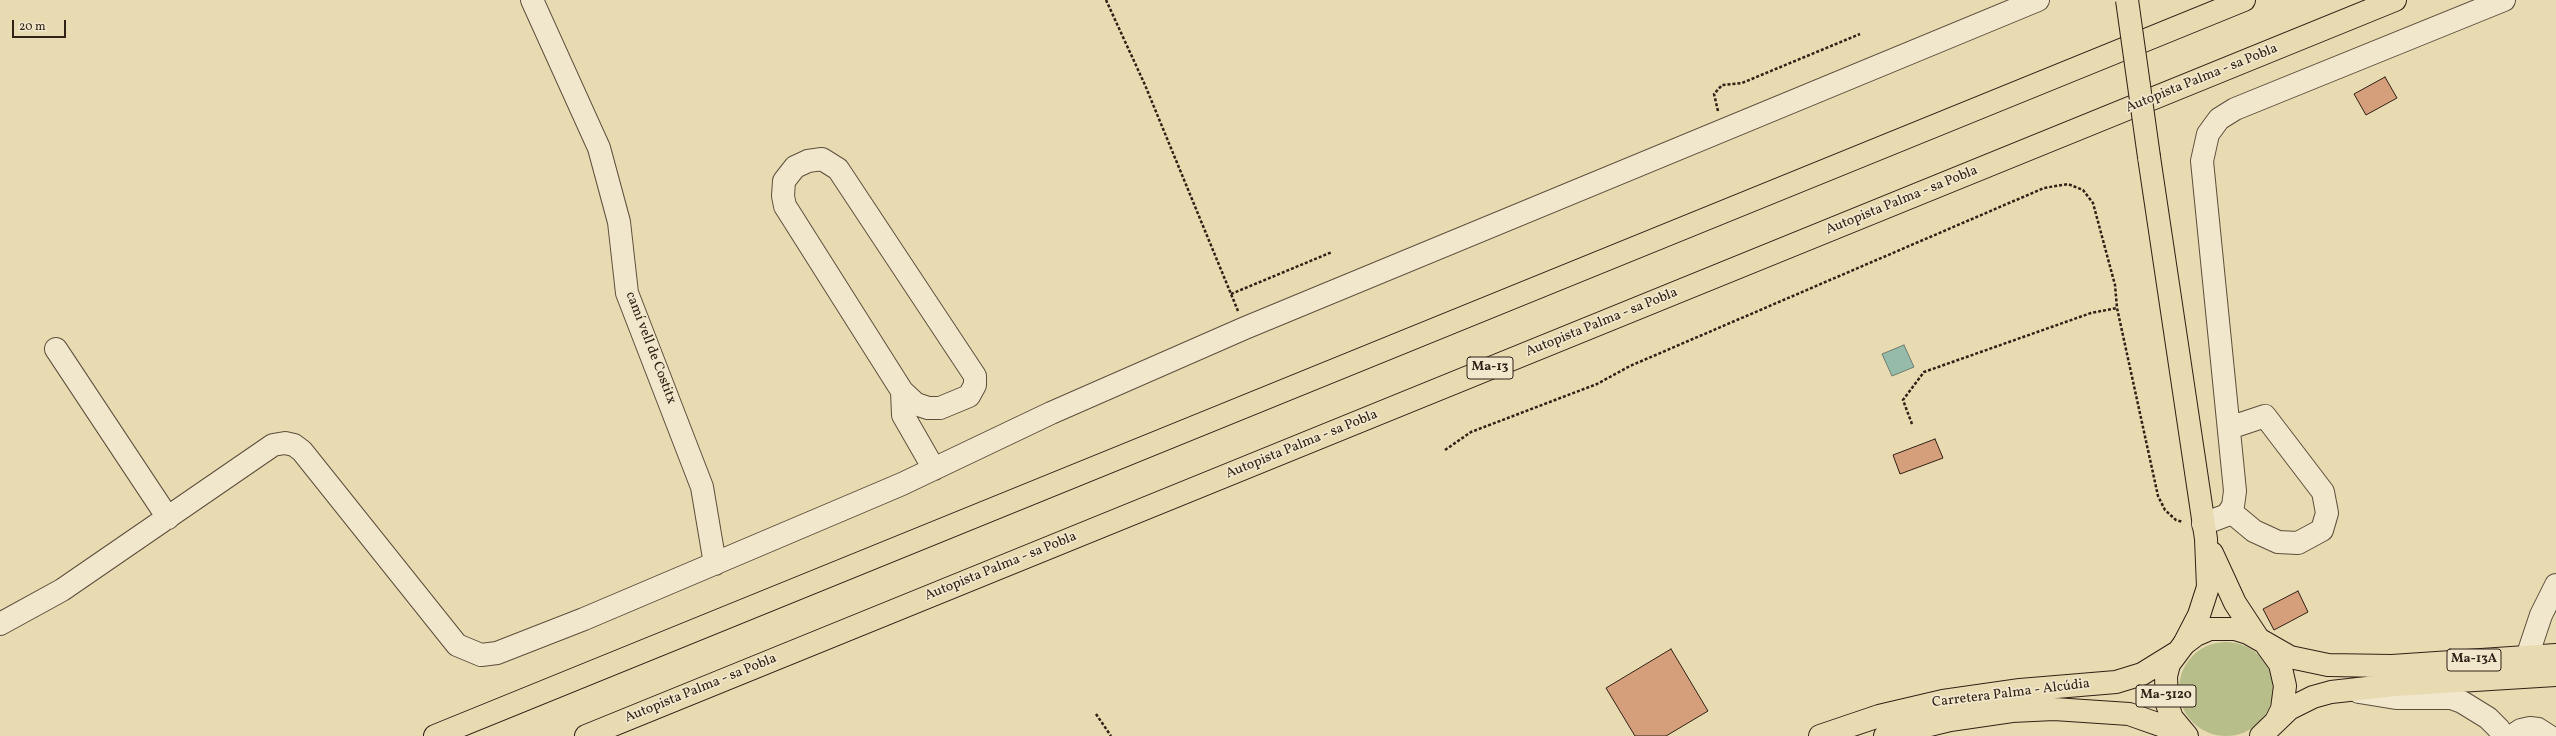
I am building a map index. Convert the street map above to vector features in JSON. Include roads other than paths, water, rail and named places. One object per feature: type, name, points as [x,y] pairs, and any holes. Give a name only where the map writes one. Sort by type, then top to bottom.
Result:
[{"type":"main road","name":"Ma-3120","points":[[2127,0],[2204,532],[2207,591],[2199,615],[2169,664],[2165,688],[2172,718],[2185,734]]},
{"type":"main road","points":[[435,736],[2244,0]]},
{"type":"main road","name":"Autopista Palma - sa Pobla","points":[[586,736],[2395,0]]},
{"type":"main road","name":"Ma-3120","points":[[2204,532],[2235,603],[2280,664],[2285,686],[2282,709],[2267,731]]},
{"type":"main road","name":"Carretera Palma - Alcúdia","points":[[1820,736],[1879,716],[1944,701],[2020,690],[2116,682],[2142,674],[2180,648],[2196,634],[2222,627],[2235,629],[2263,642]]},
{"type":"main road","name":"Ma-13A","points":[[2263,642],[2304,662],[2328,665],[2392,666],[2556,655]]},
{"type":"main road","name":"Ma-13A","points":[[2267,731],[2289,709],[2313,697],[2348,690],[2556,675]]},
{"type":"main road","name":"Carretera Palma - Alcúdia","points":[[1885,736],[1950,720],[2012,711],[2054,709],[2129,714],[2185,734]]},
{"type":"street","name":"camí vell de Costitx","points":[[532,0],[599,148],[619,222],[627,293],[702,488],[715,564]]},
{"type":"street","points":[[0,624],[62,590],[273,445],[281,443],[294,445],[302,451],[450,637],[465,650],[481,655],[504,650],[715,564],[934,469],[1051,413],[1245,328],[2038,0]]},
{"type":"street","points":[[2204,532],[2230,511],[2235,491],[2202,161],[2205,143],[2213,126],[2234,109],[2504,0]]},
{"type":"street","points":[[902,391],[910,400],[922,407],[940,408],[969,396],[975,385],[975,376],[838,169],[822,159],[808,161],[795,166],[784,181],[783,196],[788,214],[902,391],[903,415],[934,469]]},
{"type":"street","points":[[56,349],[168,518]]},
{"type":"street","points":[[2229,428],[2265,416],[2323,492],[2328,513],[2322,530],[2298,543],[2278,542],[2254,531],[2230,511]]},
{"type":"street","points":[[2527,657],[2541,615],[2556,584]]},
{"type":"street","points":[[2348,690],[2396,698],[2452,698],[2462,702],[2488,718],[2500,729],[2512,734],[2538,729],[2549,736]]},
{"type":"street","points":[[2512,734],[2534,722],[2556,719]]}]
